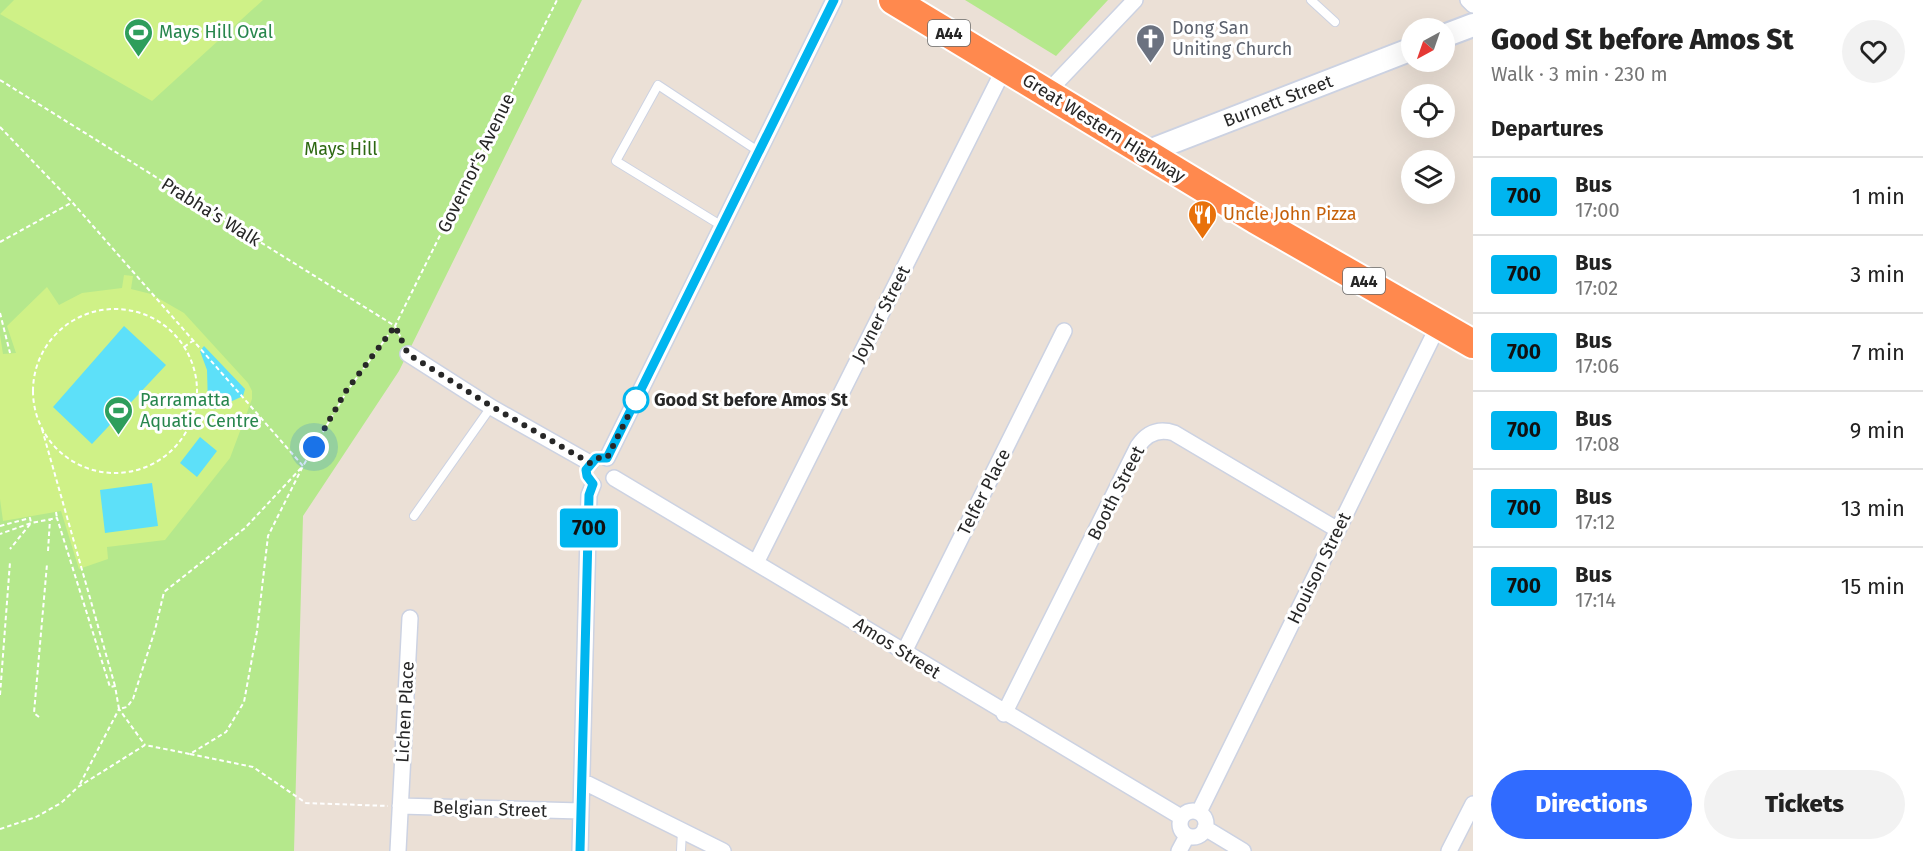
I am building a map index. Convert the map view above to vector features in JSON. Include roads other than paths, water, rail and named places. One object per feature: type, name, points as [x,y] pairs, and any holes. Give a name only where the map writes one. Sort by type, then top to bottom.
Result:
[{"type":"highway","name":"Great Western Highway","points":[[893,0],[1005,67],[1473,329]]},
{"type":"highway","name":"Great Western Highway","points":[[925,0],[1057,82],[1154,149],[1473,344]]},
{"type":"main road","points":[[1455,31],[1473,24]]},
{"type":"main road","name":"Burnett Street","points":[[1154,149],[1401,52]]},
{"type":"street","points":[[607,458],[834,0]]},
{"type":"street","points":[[1057,82],[1135,0]]},
{"type":"street","points":[[1468,0],[1473,5]]},
{"type":"street","name":"Joyner Street","points":[[757,561],[1005,67]]},
{"type":"street","name":"Houison Street","points":[[1199,812],[1439,324]]},
{"type":"street","name":"Telfer Place","points":[[904,652],[1064,331]]},
{"type":"street","points":[[408,354],[491,406],[590,463]]},
{"type":"street","name":"Booth Street","points":[[1004,714],[1138,446],[1150,434],[1162,431],[1174,433],[1338,530]]},
{"type":"street","points":[[596,458],[607,458],[614,467],[614,478],[605,486],[593,484],[587,476],[590,463],[596,458]]},
{"type":"street","name":"Amos Street","points":[[614,478],[757,561],[1004,714],[1181,817]]},
{"type":"street","points":[[580,851],[589,495],[593,484]]},
{"type":"street","name":"Lichen Place","points":[[398,851],[410,618]]},
{"type":"street","points":[[582,781],[723,851]]},
{"type":"street","points":[[1449,851],[1473,804]]},
{"type":"street","name":"Belgian Street","points":[[400,806],[581,811]]},
{"type":"street","points":[[1187,811],[1199,812],[1206,820],[1206,828],[1196,837],[1187,836],[1179,825],[1181,817],[1187,811]]},
{"type":"street","points":[[1206,828],[1243,851]]},
{"type":"street","points":[[1179,851],[1187,836]]},
{"type":"lane","points":[[1311,0],[1335,22]]},
{"type":"lane","points":[[722,226],[616,161],[658,85],[758,151]]},
{"type":"lane","points":[[414,516],[491,406]]},
{"type":"lane","points":[[681,851],[682,831]]},
{"type":"water","points":[[124,326],[166,365],[92,444],[53,407]]},
{"type":"water","points":[[204,346],[245,389],[243,396],[215,409],[208,405],[207,370],[200,351]]},
{"type":"water","points":[[200,437],[217,451],[197,477],[180,463]]},
{"type":"water","points":[[152,483],[158,526],[105,533],[100,490]]},
{"type":"place","name":"Mays Hill Oval","points":[[138,58]]},
{"type":"place","name":"Dong San Uniting Church","points":[[1151,64]]},
{"type":"place","name":"Uncle John Pizza","points":[[1202,240]]},
{"type":"place","name":"Good St before Amos St","points":[[636,400]]},
{"type":"place","name":"Parramatta Aquatic Centre","points":[[119,436]]},
{"type":"park label","name":"Mays Hill","points":[[341,149]]}]
